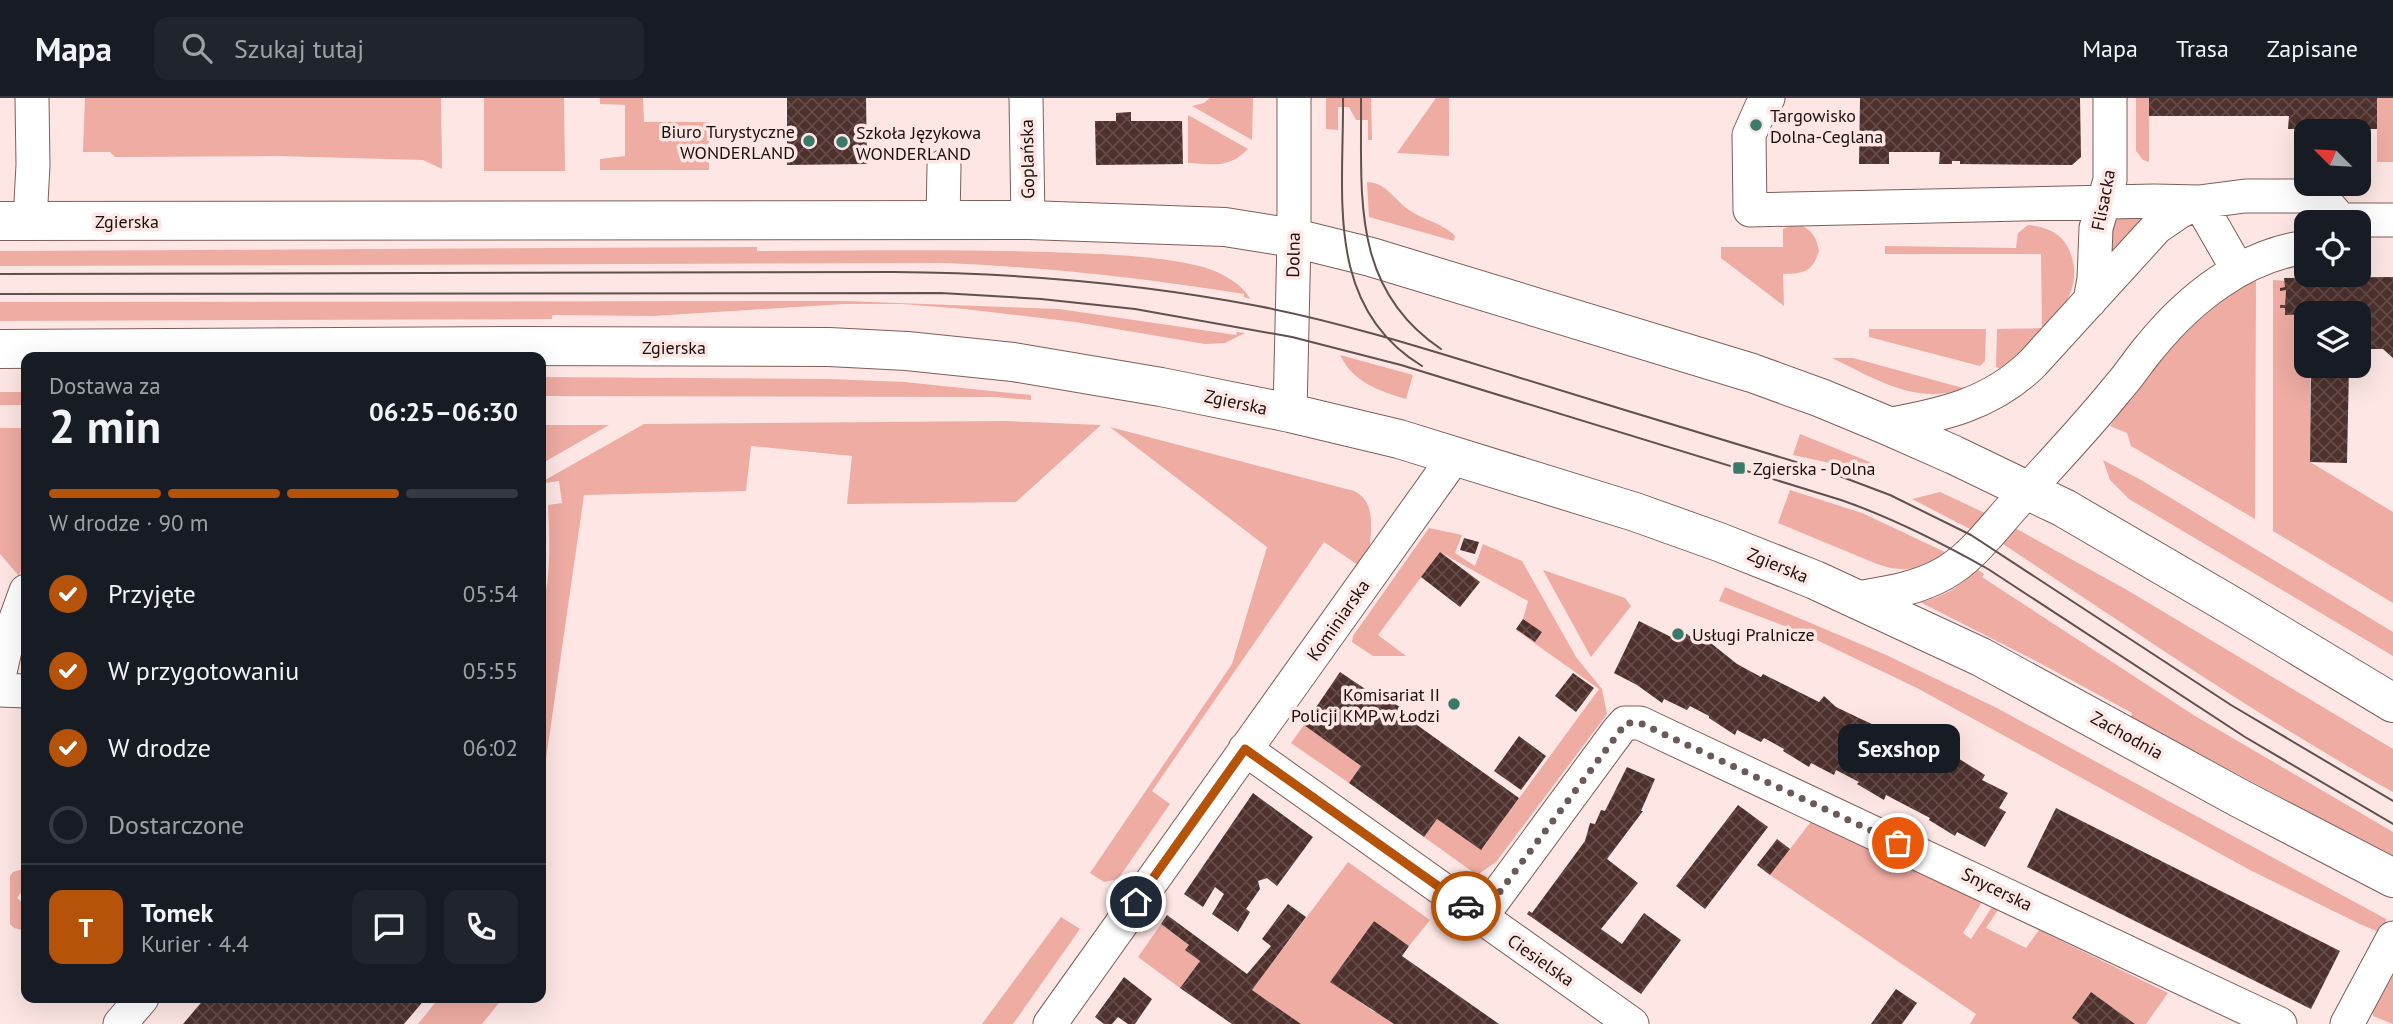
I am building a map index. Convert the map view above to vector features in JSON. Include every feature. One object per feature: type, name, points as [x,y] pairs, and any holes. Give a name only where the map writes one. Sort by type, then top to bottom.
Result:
[{"type":"main road","name":"Zgierska","points":[[15,221],[943,219],[1225,227],[1294,238],[1371,257],[1752,373],[1886,425]]},
{"type":"main road","name":"Zgierska","points":[[286,352],[829,347],[959,356],[1077,371],[1290,413],[1399,439],[1635,512],[1707,537],[1857,598]]},
{"type":"main road","name":"Zgierska","points":[[0,349],[46,352]]},
{"type":"main road","points":[[1886,425],[2027,490],[2132,547],[2393,703]]},
{"type":"main road","name":"Zachodnia","points":[[1857,598],[1981,657],[2265,812],[2393,878]]},
{"type":"street","points":[[15,221],[33,165],[32,98]]},
{"type":"street","name":"Goplańska","points":[[1026,98],[1028,220]]},
{"type":"street","name":"Dolna","points":[[1290,413],[1294,98]]},
{"type":"street","points":[[1768,98],[1749,135],[1750,210],[2199,202],[2245,196],[2320,196],[2331,210]]},
{"type":"street","name":"Flisacka","points":[[2090,300],[2094,279],[2096,228],[2110,173],[2110,98]]},
{"type":"street","points":[[943,219],[944,166]]},
{"type":"street","points":[[2199,202],[2238,270]]},
{"type":"street","points":[[1886,425],[1966,406],[2002,389],[2033,363],[2157,227],[2199,202]]},
{"type":"street","points":[[2371,220],[2393,220]]},
{"type":"street","points":[[1857,598],[1906,589],[1945,573],[1973,549],[2027,490],[2173,321],[2238,270],[2277,252],[2294,249]]},
{"type":"street","name":"Kominiarska","points":[[1050,1024],[1455,456]]},
{"type":"street","points":[[0,672],[21,605]]},
{"type":"street","points":[[0,690],[21,691]]},
{"type":"street","name":"Snycerska","points":[[1481,917],[1618,731],[1626,723],[1640,723],[2280,1024]]},
{"type":"street","name":"Ciesielska","points":[[1245,749],[1632,1024]]},
{"type":"street","points":[[2347,1024],[2393,938]]},
{"type":"street","points":[[120,1024],[138,1003]]},
{"type":"shaded area","points":[[85,98],[441,98],[442,169],[423,160],[277,156],[115,157],[110,152],[83,152]]},
{"type":"shaded area","points":[[484,98],[564,98],[565,171],[484,171]]},
{"type":"shaded area","points":[[600,98],[643,98],[644,122],[709,122],[709,170],[600,170],[600,159],[625,156],[625,105],[600,104]]},
{"type":"shaded area","points":[[1210,98],[1253,98],[1252,140],[1192,106],[1204,103]]},
{"type":"shaded area","points":[[1326,98],[1371,98],[1372,140],[1368,140],[1368,120],[1356,120],[1349,107],[1338,107],[1338,130],[1326,129]]},
{"type":"shaded area","points":[[1436,98],[1449,98],[1449,156],[1397,153]]},
{"type":"shaded area","points":[[2136,98],[2149,98],[2149,162],[2143,160],[2136,151]]},
{"type":"shaded area","points":[[2377,98],[2393,98],[2393,162],[2377,162]]},
{"type":"shaded area","points":[[1188,115],[1248,149],[1227,162],[1188,163]]},
{"type":"shaded area","points":[[1367,182],[1380,185],[1406,208],[1447,230],[1455,236],[1454,241],[1369,217]]},
{"type":"shaded area","points":[[2155,213],[2110,256],[2110,225],[2114,216]]},
{"type":"shaded area","points":[[1796,223],[1812,233],[1819,251],[1810,268],[1783,274],[1784,306],[1721,258],[1721,247],[1783,247],[1783,229]]},
{"type":"shaded area","points":[[2028,225],[2053,232],[2067,245],[2074,270],[2072,287],[2056,318],[2003,370],[1996,367],[1997,329],[2042,328],[2041,254],[1885,254],[1885,246],[2016,248],[2018,233]]},
{"type":"shaded area","points":[[757,247],[757,251],[1013,251],[1147,258],[1185,263],[1216,272],[1236,283],[1250,299],[1244,297],[1244,294],[1132,278],[944,263],[0,266],[0,251]]},
{"type":"shaded area","points":[[2256,278],[2255,519],[2131,446],[2127,433],[2110,426],[2175,344],[2211,310]]},
{"type":"shaded area","points":[[2273,280],[2285,281],[2285,287],[2280,288],[2286,290],[2285,305],[2281,305],[2285,308],[2285,314],[2294,315],[2294,378],[2310,378],[2310,462],[2393,512],[2393,603],[2273,531]]},
{"type":"shaded area","points":[[844,301],[1059,309],[1236,335],[1237,332],[1245,333],[1225,343],[1205,344],[1075,322],[902,304],[844,304],[653,316],[552,315],[552,319],[0,321],[0,302]]},
{"type":"shaded area","points":[[1869,329],[1986,329],[1985,361],[1980,366],[1869,337]]},
{"type":"shaded area","points":[[1340,355],[1413,375],[1406,399],[1377,389],[1359,379]]},
{"type":"shaded area","points":[[1832,358],[1853,358],[1963,388],[1946,393],[1912,392],[1879,381]]},
{"type":"shaded area","points":[[546,377],[904,382],[1031,395],[1031,400],[995,397],[546,396]]},
{"type":"shaded area","points":[[0,392],[21,392],[21,405],[0,405]]},
{"type":"shaded area","points":[[1005,421],[1101,425],[1016,502],[847,504],[852,456],[751,446],[746,491],[584,495],[546,759],[548,505],[562,503],[559,481],[546,483],[546,479],[644,424]]},
{"type":"shaded area","points":[[546,425],[609,425],[546,461]]},
{"type":"shaded area","points":[[1110,427],[1354,491],[1367,504],[1371,533],[1368,564],[1364,569],[1324,542],[1152,791],[1170,804],[1118,879],[1104,882],[1090,873],[1232,664],[1267,547]]},
{"type":"shaded area","points":[[0,428],[21,428],[19,576],[0,554]]},
{"type":"shaded area","points":[[1800,434],[1877,465],[1839,465],[1793,455]]},
{"type":"shaded area","points":[[2103,460],[2141,480],[2393,632],[2393,656],[2129,499],[2110,480]]},
{"type":"shaded area","points":[[1790,490],[1862,513],[1947,553],[1913,568],[1897,569],[1877,564],[1778,523]]},
{"type":"shaded area","points":[[1940,492],[1985,513],[1970,529],[1912,499]]},
{"type":"shaded area","points":[[2013,527],[2127,590],[2393,749],[2393,792],[2244,703],[2003,544],[2001,547],[1997,545]]},
{"type":"shaded area","points":[[1429,528],[1462,535],[1455,553],[1475,566],[1483,544],[1522,561],[1576,657],[1602,689],[1607,714],[1496,862],[1477,875],[1424,837],[1437,819],[1482,849],[1599,689],[1516,630],[1523,619],[1528,601],[1440,552],[1378,635],[1406,656],[1373,656],[1352,642],[1353,636]]},
{"type":"shaded area","points":[[1977,569],[1984,574],[1982,577],[2195,716],[2393,832],[2393,857],[2131,717],[2132,713],[2038,662],[1920,602],[1951,590]]},
{"type":"shaded area","points":[[1543,570],[1625,598],[1631,606],[1591,657]]},
{"type":"shaded area","points":[[1725,587],[1884,654],[1995,707],[2386,919],[2386,935],[2250,870],[1917,688],[1800,632],[1719,601]]},
{"type":"shaded area","points":[[1304,725],[1361,766],[1349,783],[1291,743]]},
{"type":"shaded area","points":[[1813,819],[1982,902],[1963,933],[1971,939],[1992,907],[1998,910],[1986,928],[2026,948],[2039,930],[2168,993],[2146,1024],[2135,1024],[2091,992],[2072,1018],[2080,1024],[1970,1024],[1976,1014],[1770,875]]},
{"type":"shaded area","points":[[1348,862],[1430,920],[1409,946],[1374,921],[1331,981],[1394,1024],[1301,1024],[1252,990]]},
{"type":"shaded area","points":[[21,870],[21,892],[17,898],[21,901],[21,930],[10,924],[10,876],[13,872]]},
{"type":"shaded area","points":[[1061,917],[1080,929],[1013,1024],[982,1024]]},
{"type":"shaded area","points":[[1161,924],[1189,945],[1186,950],[1200,961],[1180,988],[1138,957]]},
{"type":"shaded area","points":[[2393,970],[2393,1024],[2373,1016],[2372,1003]]},
{"type":"shaded area","points":[[435,1003],[499,1003],[482,1024],[418,1024]]},
{"type":"building","points":[[787,98],[866,98],[867,164],[787,165]]},
{"type":"building","points":[[1860,98],[2080,98],[2081,157],[2072,165],[1960,164],[1960,161],[1939,164],[1940,152],[1889,152],[1889,164],[1859,164]]},
{"type":"building","points":[[2149,98],[2377,98],[2377,129],[2371,129],[2371,119],[2294,119],[2294,129],[2288,129],[2289,116],[2149,116]]},
{"type":"building","points":[[1131,112],[1131,121],[1182,121],[1183,164],[1096,165],[1095,121],[1116,121],[1116,113]]},
{"type":"building","points":[[2371,277],[2393,277],[2393,358],[2383,349],[2371,349],[2371,301],[2294,301],[2294,315],[2285,315],[2285,308],[2280,308],[2280,305],[2285,305],[2286,290],[2280,291],[2280,288],[2285,287],[2284,278],[2294,278],[2294,287],[2371,287]]},
{"type":"building","points":[[2311,378],[2349,378],[2347,463],[2310,462]]},
{"type":"building","points":[[1464,538],[1479,542],[1475,554],[1460,550]]},
{"type":"building","points":[[1440,552],[1480,582],[1460,607],[1421,577]]},
{"type":"building","points":[[1523,619],[1542,632],[1535,642],[1516,629]]},
{"type":"building","points":[[1639,621],[1671,637],[1679,628],[1692,638],[1697,632],[1737,664],[1761,677],[1763,674],[1819,702],[1824,696],[1836,707],[1861,719],[1885,730],[1891,724],[1906,736],[1907,733],[1961,760],[1985,775],[1982,780],[2008,793],[1999,808],[2006,812],[1985,847],[1957,832],[1955,836],[1929,820],[1930,818],[1886,795],[1884,800],[1836,770],[1834,775],[1811,763],[1809,767],[1764,738],[1761,742],[1737,730],[1735,735],[1690,706],[1687,710],[1664,699],[1662,703],[1614,673]]},
{"type":"building","points":[[1340,672],[1383,701],[1386,697],[1401,708],[1399,712],[1519,798],[1481,850],[1437,819],[1424,837],[1349,783],[1361,766],[1304,725]]},
{"type":"building","points":[[1573,673],[1594,688],[1576,712],[1555,696]]},
{"type":"building","points":[[1519,736],[1546,756],[1521,790],[1494,771]]},
{"type":"building","points":[[1627,767],[1655,779],[1643,811],[1607,859],[1638,883],[1601,929],[1622,944],[1644,913],[1681,940],[1641,994],[1527,914],[1529,911],[1532,913],[1585,841],[1590,823],[1595,824],[1601,810],[1605,811]]},
{"type":"building","points":[[1253,793],[1313,837],[1277,886],[1267,878],[1258,881],[1260,889],[1246,909],[1250,912],[1238,932],[1212,914],[1224,894],[1215,887],[1203,907],[1184,894]]},
{"type":"building","points":[[1738,805],[1768,827],[1705,909],[1676,886]]},
{"type":"building","points":[[2056,808],[2340,951],[2311,1009],[2027,867]]},
{"type":"building","points":[[1777,839],[1790,849],[1770,875],[1757,865]]},
{"type":"building","points":[[1288,904],[1306,917],[1252,990],[1301,1024],[1232,1024],[1180,988],[1200,961],[1185,950],[1189,945],[1161,924],[1167,915],[1247,974],[1271,946],[1262,939]]},
{"type":"building","points":[[1374,921],[1409,946],[1402,956],[1499,1024],[1394,1024],[1330,982]]},
{"type":"building","points":[[1124,977],[1152,999],[1135,1024],[1128,1024],[1118,1017],[1112,1024],[1104,1024],[1095,1017]]},
{"type":"building","points":[[1896,989],[1917,1003],[1902,1024],[1871,1024]]},
{"type":"building","points":[[2091,992],[2135,1024],[2080,1024],[2072,1018]]},
{"type":"building","points":[[201,1003],[422,1003],[404,1024],[183,1024]]},
{"type":"tram line","points":[[1343,98],[1343,210],[1346,246],[1354,281],[1368,313],[1391,342],[1422,366]]},
{"type":"tram line","points":[[1361,98],[1363,204],[1367,237],[1376,268],[1390,298],[1411,325],[1441,349]]},
{"type":"tram line","points":[[0,274],[940,273],[1122,285],[1213,298],[1290,313],[1450,356],[1829,472],[1890,495],[1971,535],[2231,705],[2393,801]]},
{"type":"tram line","points":[[0,294],[941,293],[1041,299],[1135,309],[1292,337],[1401,365],[1841,500],[1898,523],[1988,569],[2245,737],[2393,824]]},
{"type":"way so far","points":[[1466,906],[1481,917],[1626,723],[1640,723],[1898,843]]},
{"type":"place","name":"Targowisko Dolna-Ceglana","points":[[1756,125]]},
{"type":"place","name":"Biuro Turystyczne WONDERLAND","points":[[809,141]]},
{"type":"place","name":"Szkoła Językowa WONDERLAND","points":[[842,142]]},
{"type":"place","name":"Zgierska - Dolna","points":[[1739,468]]},
{"type":"place","name":"Usługi Pralnicze","points":[[1678,634]]},
{"type":"place","name":"Komisariat II Policji KMP w Łodzi","points":[[1454,704]]},
{"type":"place","name":"Sexshop","points":[[1898,843]]},
{"type":"route","points":[[1136,902],[1245,749],[1466,906]]}]
